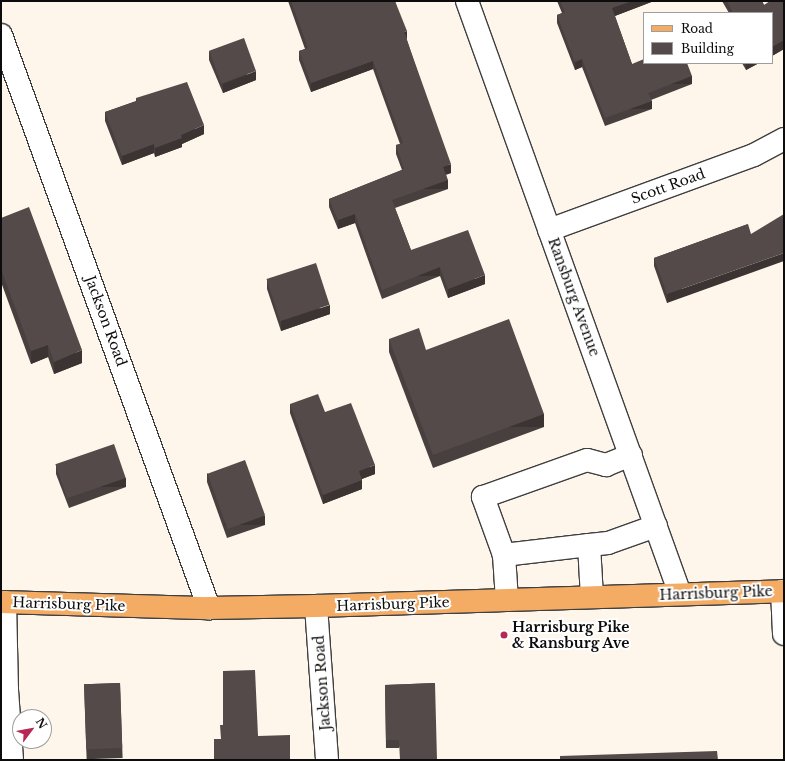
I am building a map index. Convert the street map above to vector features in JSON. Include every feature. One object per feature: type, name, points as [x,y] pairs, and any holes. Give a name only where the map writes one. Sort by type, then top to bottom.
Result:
[{"type":"main road","name":"Harrisburg Pike","points":[[3,602],[209,608],[783,591]]},
{"type":"street","name":"Ransburg Avenue","points":[[467,1],[680,594]]},
{"type":"street","name":"Jackson Road","points":[[1,35],[209,608]]},
{"type":"street","name":"Scott Road","points":[[549,230],[754,155],[784,139]]},
{"type":"street","points":[[507,600],[504,555],[483,497],[587,460],[606,464],[631,455]]},
{"type":"street","points":[[504,555],[608,543],[656,526]]},
{"type":"street","points":[[589,545],[592,597]]},
{"type":"street","points":[[783,591],[784,634]]},
{"type":"street","points":[[3,602],[4,690],[12,760]]},
{"type":"street","name":"Jackson Road","points":[[316,606],[327,760]]},
{"type":"building","points":[[291,1],[395,1],[407,31],[404,32],[451,164],[443,167],[448,180],[392,200],[411,250],[468,230],[485,275],[448,289],[440,267],[382,290],[355,214],[338,220],[329,199],[404,169],[396,145],[403,143],[373,61],[311,83],[299,51],[308,48]]},
{"type":"building","points":[[560,1],[632,1],[612,8],[632,64],[643,59],[643,64],[687,64],[692,76],[648,93],[652,101],[605,118],[582,59],[575,62],[557,15],[565,12]]},
{"type":"building","points":[[727,1],[762,1],[764,5],[770,1],[784,1],[784,40],[773,46],[773,12],[732,12]]},
{"type":"building","points":[[244,38],[256,71],[221,84],[209,51]]},
{"type":"building","points":[[187,82],[204,125],[181,135],[182,138],[155,148],[154,144],[122,156],[105,112],[137,101],[136,98]]},
{"type":"building","points":[[29,207],[82,350],[54,362],[48,345],[31,351],[1,269],[1,218]]},
{"type":"building","points":[[784,214],[784,253],[667,294],[654,258],[748,224],[751,234]]},
{"type":"building","points":[[316,263],[330,305],[280,321],[267,279]]},
{"type":"building","points":[[509,319],[544,414],[433,455],[389,339],[419,328],[426,350]]},
{"type":"building","points":[[318,394],[325,412],[351,403],[375,465],[359,471],[362,480],[323,495],[290,404]]},
{"type":"building","points":[[114,444],[126,478],[67,498],[55,464]]},
{"type":"building","points":[[245,460],[265,515],[228,529],[207,474]]},
{"type":"building","points":[[255,670],[258,736],[290,735],[290,760],[214,760],[214,739],[221,739],[220,725],[223,725],[223,671]]},
{"type":"building","points":[[120,683],[122,748],[86,749],[84,684]]},
{"type":"building","points":[[435,683],[437,760],[400,760],[399,740],[386,740],[385,685]]},
{"type":"building","points":[[717,751],[718,760],[560,760],[560,756]]},
{"type":"place","name":"Harrisburg Pike & Ransburg Ave","points":[[504,635]]}]
